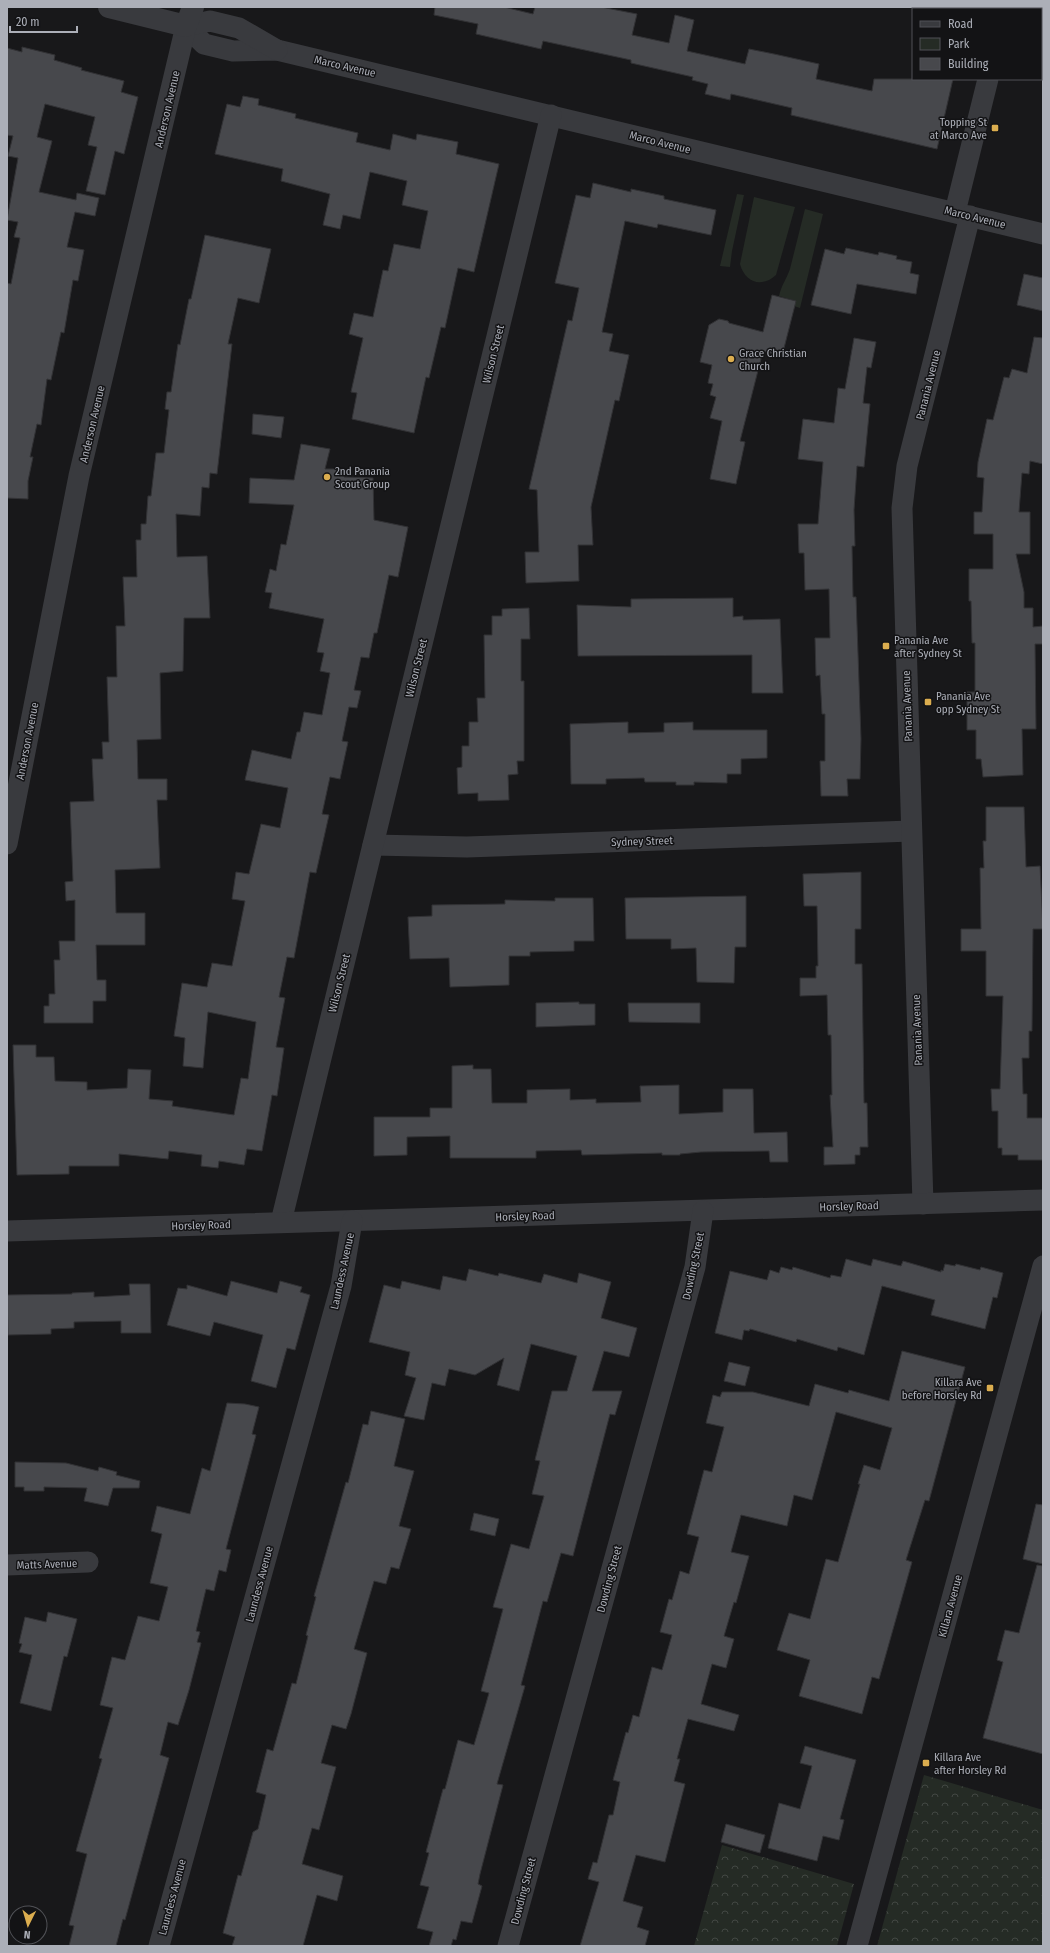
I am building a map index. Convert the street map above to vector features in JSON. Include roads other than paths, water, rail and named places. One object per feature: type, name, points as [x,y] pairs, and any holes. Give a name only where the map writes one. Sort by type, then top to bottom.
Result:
[{"type":"street","name":"Marco Avenue","points":[[109,7],[189,16],[204,44],[233,51],[277,50],[1043,234]]},
{"type":"street","name":"Anderson Avenue","points":[[7,844],[75,496],[189,16]]},
{"type":"street","name":"Panania Avenue","points":[[923,1204],[902,532],[903,489],[962,214],[988,80]]},
{"type":"street","name":"Wilson Street","points":[[281,1222],[551,115]]},
{"type":"street","name":"Sydney Street","points":[[373,845],[467,847],[911,831]]},
{"type":"street","name":"Horsley Road","points":[[7,1231],[1043,1200]]},
{"type":"street","name":"Dowding Street","points":[[508,1946],[695,1267],[703,1211]]},
{"type":"street","name":"Laundess Avenue","points":[[159,1946],[341,1286],[352,1221]]},
{"type":"street","name":"Killara Avenue","points":[[857,1946],[1043,1266]]},
{"type":"street","name":"Matts Avenue","points":[[7,1565],[88,1562]]},
{"type":"place","name":"Topping St at Marco Ave","points":[[995,128]]},
{"type":"place","name":"Grace Christian Church","points":[[731,359]]},
{"type":"place","name":"2nd Panania Scout Group","points":[[327,477]]},
{"type":"place","name":"Panania Ave after Sydney St","points":[[886,646]]},
{"type":"place","name":"Panania Ave opp Sydney St","points":[[928,702]]},
{"type":"place","name":"Killara Ave before Horsley Rd","points":[[990,1388]]},
{"type":"place","name":"Killara Ave after Horsley Rd","points":[[926,1763]]}]
